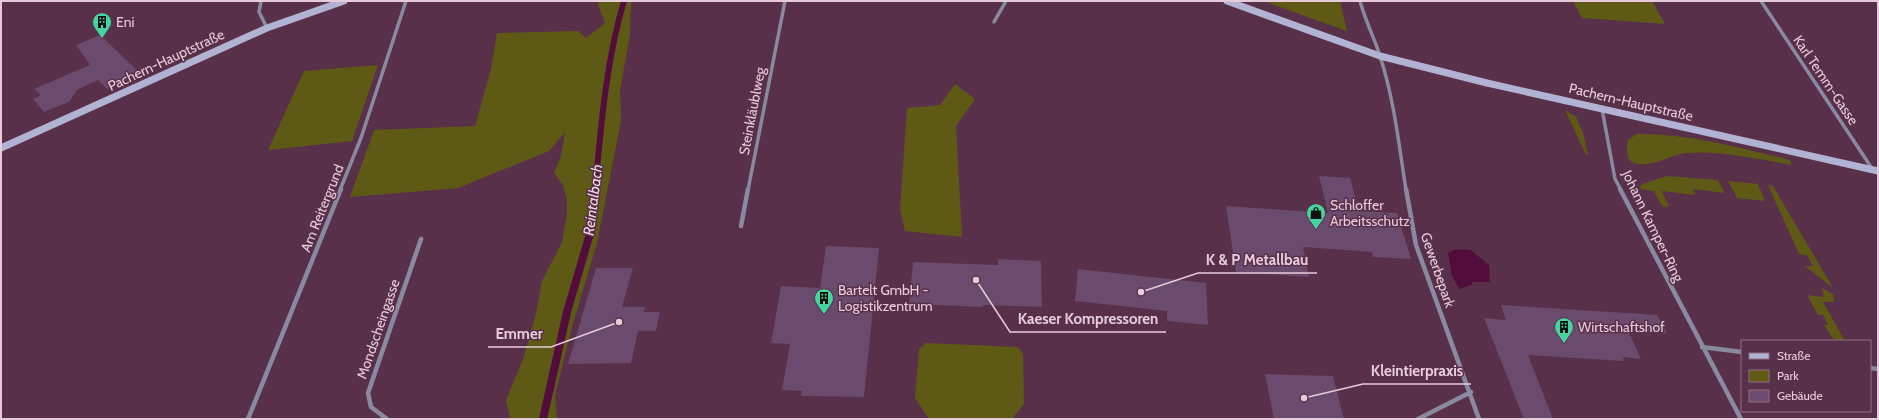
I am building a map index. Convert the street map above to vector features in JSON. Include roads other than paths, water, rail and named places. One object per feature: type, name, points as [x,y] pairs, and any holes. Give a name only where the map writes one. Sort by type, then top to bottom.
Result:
[{"type":"main road","name":"Pachern-Hauptstraße","points":[[1,148],[267,28],[344,1]]},
{"type":"main road","name":"Pachern-Hauptstraße","points":[[1227,1],[1380,56],[1487,83],[1876,171]]},
{"type":"street","points":[[261,1],[258,7],[260,15],[267,28]]},
{"type":"street","name":"Am Reitergrund","points":[[248,419],[361,138],[406,1]]},
{"type":"street","name":"Steinkläublweg","points":[[741,226],[785,1]]},
{"type":"street","points":[[994,22],[1006,1]]},
{"type":"street","points":[[1360,1],[1364,21],[1380,56]]},
{"type":"street","name":"Karl Temm-Gasse","points":[[1761,1],[1876,171]]},
{"type":"street","name":"Gewerbepark","points":[[1380,56],[1391,100],[1416,245],[1471,392],[1479,419]]},
{"type":"street","name":"Johann Kamper-Ring","points":[[1602,109],[1614,179],[1741,419]]},
{"type":"street","name":"Mondscheingasse","points":[[387,419],[371,407],[368,393],[421,239]]},
{"type":"street","points":[[1702,347],[1741,352]]},
{"type":"street","points":[[1418,419],[1471,392]]},
{"type":"waterway","name":"Reintalbach","points":[[595,190],[608,71],[624,1]]},
{"type":"waterway","name":"Reintalbach","points":[[543,419],[567,312],[591,230],[595,189]]},
{"type":"place","name":"Eni","points":[[102,39]]},
{"type":"place","name":"Schloffer Arbeitsschutz","points":[[1316,230]]},
{"type":"place","name":"Kaeser Kompressoren","points":[[976,280]]},
{"type":"place","name":"K & P Metallbau","points":[[1141,292]]},
{"type":"place","name":"Bartelt GmbH - Logistikzentrum","points":[[824,315]]},
{"type":"place","name":"Emmer","points":[[619,322]]},
{"type":"place","name":"Wirtschaftshof","points":[[1564,344]]},
{"type":"place","name":"Kleintierpraxis","points":[[1304,398]]}]
